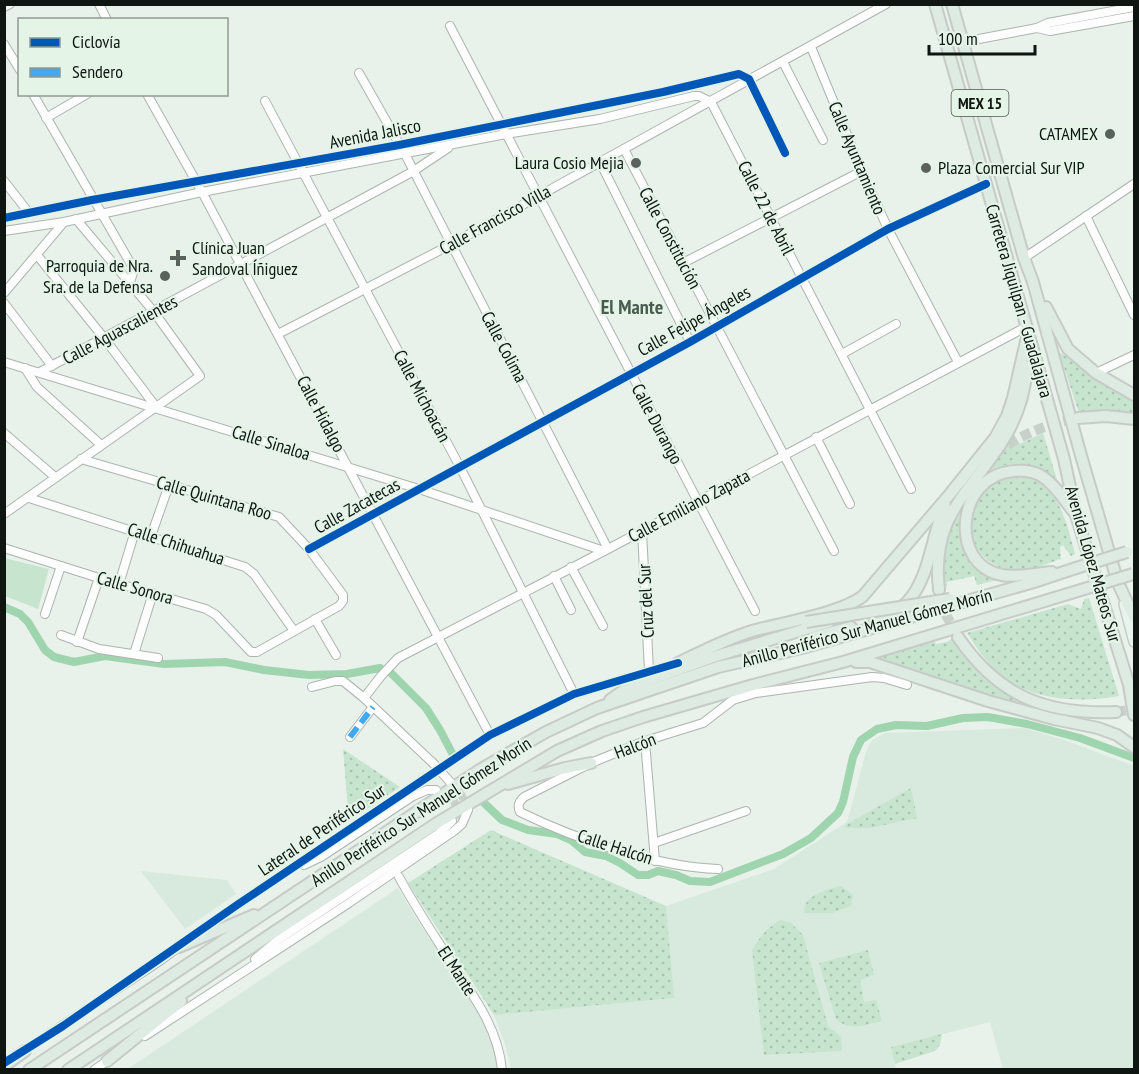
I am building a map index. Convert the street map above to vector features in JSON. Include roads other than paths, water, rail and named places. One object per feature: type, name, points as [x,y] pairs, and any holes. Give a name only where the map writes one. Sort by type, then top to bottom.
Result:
[{"type":"highway","name":"Carretera Jiquilpan - Guadalajara","points":[[935,4],[1064,459]]},
{"type":"highway","name":"Carretera Jiquilpan - Guadalajara","points":[[952,4],[1080,452]]},
{"type":"highway","points":[[1033,282],[1059,336],[1068,349],[1096,373],[1134,395]]},
{"type":"highway","points":[[678,663],[741,635],[858,601],[891,565],[988,448],[1007,416],[1020,374],[1027,330]]},
{"type":"highway","points":[[939,590],[939,552],[951,513],[964,491],[1000,446],[1021,402],[1027,375],[1027,330]]},
{"type":"highway","points":[[1078,418],[1106,416],[1134,419]]},
{"type":"highway","name":"Avenida López Mateos Sur","points":[[1080,452],[1118,583]]},
{"type":"highway","name":"Avenida López Mateos Sur","points":[[1064,459],[1076,515],[1129,685]]},
{"type":"highway","points":[[1076,515],[1044,478],[1032,472],[1018,471],[997,475],[979,488],[970,502],[965,521],[971,551],[992,572],[1016,576],[1076,568]]},
{"type":"highway","points":[[718,667],[830,632],[879,620],[903,607],[917,589],[926,570],[938,521],[950,494]]},
{"type":"highway","points":[[597,708],[627,688],[713,657],[844,617],[858,609],[868,599],[922,534]]},
{"type":"highway","name":"Anillo Periférico Sur Manuel Gómez Morín","points":[[29,1070],[481,769],[546,732],[597,708],[718,667],[802,648],[1131,552]]},
{"type":"highway","name":"Anillo Periférico Sur Manuel Gómez Morín","points":[[68,1070],[239,954],[494,788],[557,751],[602,731],[690,703],[843,662],[1134,574]]},
{"type":"highway","points":[[678,663],[749,638],[806,622],[950,599],[1034,582]]},
{"type":"highway","points":[[1118,583],[1134,617]]},
{"type":"highway","points":[[958,637],[973,657],[993,676],[1023,697],[1065,710],[1093,713],[1116,712]]},
{"type":"highway","points":[[678,663],[713,657]]},
{"type":"highway","points":[[843,662],[870,662],[988,701],[1098,728],[1117,735],[1134,747]]},
{"type":"highway","points":[[756,693],[787,676]]},
{"type":"highway","points":[[1129,685],[1134,715]]},
{"type":"highway","points":[[494,788],[591,763]]},
{"type":"highway","points":[[179,947],[279,904]]},
{"type":"highway","points":[[106,1061],[239,954]]},
{"type":"highway","points":[[4,1065],[25,1051]]},
{"type":"main road","name":"Avenida López Mateos Sur","points":[[1118,583],[1134,642]]},
{"type":"main road","name":"Avenida López Mateos Sur","points":[[1129,685],[1134,702]]},
{"type":"street","points":[[4,7],[10,4]]},
{"type":"street","points":[[99,4],[105,18]]},
{"type":"street","name":"Avenida Jalisco","points":[[4,231],[64,222],[202,192],[506,134],[600,119],[694,96],[711,102],[886,4]]},
{"type":"street","points":[[963,42],[1134,7]]},
{"type":"street","points":[[1037,28],[1050,31],[1134,16]]},
{"type":"street","name":"Calle Durango","points":[[450,26],[537,197],[755,611]]},
{"type":"street","points":[[4,44],[18,67]]},
{"type":"street","name":"Calle Ayuntamiento","points":[[811,47],[888,229],[958,362]]},
{"type":"street","points":[[783,62],[823,140]]},
{"type":"street","name":"Calle Colima","points":[[359,73],[405,154],[450,245],[544,421],[606,550]]},
{"type":"street","name":"Avenida Jalisco","points":[[4,218],[399,145],[663,92],[733,75],[739,74],[749,79]]},
{"type":"street","points":[[749,79],[785,153]]},
{"type":"street","points":[[34,96],[132,266],[133,273],[130,282]]},
{"type":"street","points":[[46,118],[84,96]]},
{"type":"street","name":"Calle Hidalgo","points":[[148,96],[241,264],[490,735]]},
{"type":"street","name":"Calle Michoacán","points":[[265,101],[460,467],[574,694]]},
{"type":"street","name":"Calle Francisco Villa","points":[[278,334],[450,245],[711,102]]},
{"type":"street","name":"Calle 22 de Abril","points":[[711,102],[911,489]]},
{"type":"street","points":[[597,105],[600,119]]},
{"type":"street","points":[[546,115],[549,128]]},
{"type":"street","points":[[448,134],[451,146]]},
{"type":"street","name":"Calle Aguascalientes","points":[[40,372],[412,172],[451,146]]},
{"type":"street","name":"Calle Constitución","points":[[624,149],[834,551]]},
{"type":"street","points":[[600,162],[690,342]]},
{"type":"street","points":[[683,263],[862,171]]},
{"type":"street","points":[[4,181],[29,213]]},
{"type":"street","name":"Calle Felipe Ángeles","points":[[419,489],[690,342],[888,229],[987,184]]},
{"type":"street","points":[[1024,258],[1134,184]]},
{"type":"street","points":[[1086,216],[1134,315]]},
{"type":"street","points":[[6,511],[29,498],[100,444],[200,376],[154,312],[76,219]]},
{"type":"street","points":[[4,293],[64,222]]},
{"type":"street","points":[[37,255],[104,338],[156,408]]},
{"type":"street","points":[[4,303],[52,366]]},
{"type":"street","points":[[842,354],[896,324]]},
{"type":"street","name":"Calle Emiliano Zapata","points":[[364,698],[398,658],[958,362],[1027,330]]},
{"type":"street","points":[[1096,373],[1134,355]]},
{"type":"street","name":"Calle Sinaloa","points":[[4,362],[349,467],[606,550]]},
{"type":"street","points":[[25,368],[37,387],[100,444]]},
{"type":"street","points":[[4,433],[55,477]]},
{"type":"street","points":[[816,437],[850,504]]},
{"type":"street","name":"Calle Quintana Roo","points":[[81,459],[279,517],[309,549],[343,596],[343,601],[339,606],[315,619]]},
{"type":"street","points":[[151,536],[169,485]]},
{"type":"street","name":"Calle Zacatecas","points":[[309,549],[419,489]]},
{"type":"street","name":"Calle Chihuahua","points":[[29,498],[245,567],[254,574],[294,631]]},
{"type":"street","points":[[119,584],[135,531]]},
{"type":"street","name":"Cruz del Sur","points":[[642,531],[649,671]]},
{"type":"street","name":"Calle Sonora","points":[[4,548],[206,609],[216,615],[252,652],[257,652],[294,631]]},
{"type":"street","points":[[45,615],[61,566]]},
{"type":"street","points":[[571,567],[603,626]]},
{"type":"street","points":[[554,576],[571,610]]},
{"type":"street","points":[[77,642],[99,578]]},
{"type":"street","points":[[134,654],[153,593]]},
{"type":"street","points":[[294,631],[315,619],[336,655]]},
{"type":"street","points":[[61,635],[99,650],[158,658]]},
{"type":"street","name":"Lateral de Periférico Sur","points":[[25,1051],[490,735],[574,694],[678,663]]},
{"type":"street","name":"Halcón","points":[[518,807],[524,797],[591,763],[645,741],[703,723],[713,718],[733,700],[756,693],[872,677],[907,685]]},
{"type":"street","points":[[312,687],[342,681],[373,706],[451,783]]},
{"type":"street","points":[[350,737],[373,706]]},
{"type":"street","points":[[645,741],[655,861]]},
{"type":"street","points":[[276,880],[321,857],[413,796],[427,790],[436,790]]},
{"type":"street","name":"Calle Halcón","points":[[518,807],[520,812],[585,838],[655,861],[718,869]]},
{"type":"street","points":[[94,1070],[454,831],[462,824],[468,810]]},
{"type":"street","points":[[654,843],[746,811]]},
{"type":"street","points":[[226,983],[279,940],[438,834],[452,821]]},
{"type":"street","name":"El Mante","points":[[399,877],[418,912],[488,1018],[501,1053],[502,1070]]},
{"type":"waterway","points":[[4,607],[20,614],[28,622],[45,650],[54,657],[74,662],[105,656],[164,664],[225,662],[264,670],[309,675],[347,674],[380,668]]},
{"type":"waterway","points":[[391,673],[426,708],[452,753]]},
{"type":"waterway","points":[[483,802],[502,820],[528,830],[557,834],[571,840],[585,852],[606,856],[638,875],[648,875],[658,871],[690,881],[710,882],[783,854],[811,838],[838,813],[843,802],[853,757],[861,740],[877,729],[896,725],[927,726],[963,718],[988,717],[1027,724],[1080,738],[1134,758]]},
{"type":"tunnel","points":[[996,453],[1015,440],[1035,431],[1078,418]]},
{"type":"tunnel","points":[[941,599],[946,615],[958,636]]},
{"type":"tunnel","points":[[1116,712],[1134,709]]},
{"type":"tunnel","points":[[452,783],[462,796],[467,808]]},
{"type":"tunnel","points":[[443,791],[454,800],[456,814]]},
{"type":"place","name":"CATAMEX","points":[[1110,134]]},
{"type":"place","name":"Laura Cosio Mejia","points":[[636,163]]},
{"type":"place","name":"Plaza Comercial Sur VIP","points":[[926,168]]},
{"type":"place","name":"Clínica Juan Sandoval Íñiguez","points":[[178,258]]},
{"type":"place","name":"Parroquia de Nra. Sra. de la Defensa","points":[[165,276]]},
{"type":"district","name":"El Mante","points":[[632,307]]}]
